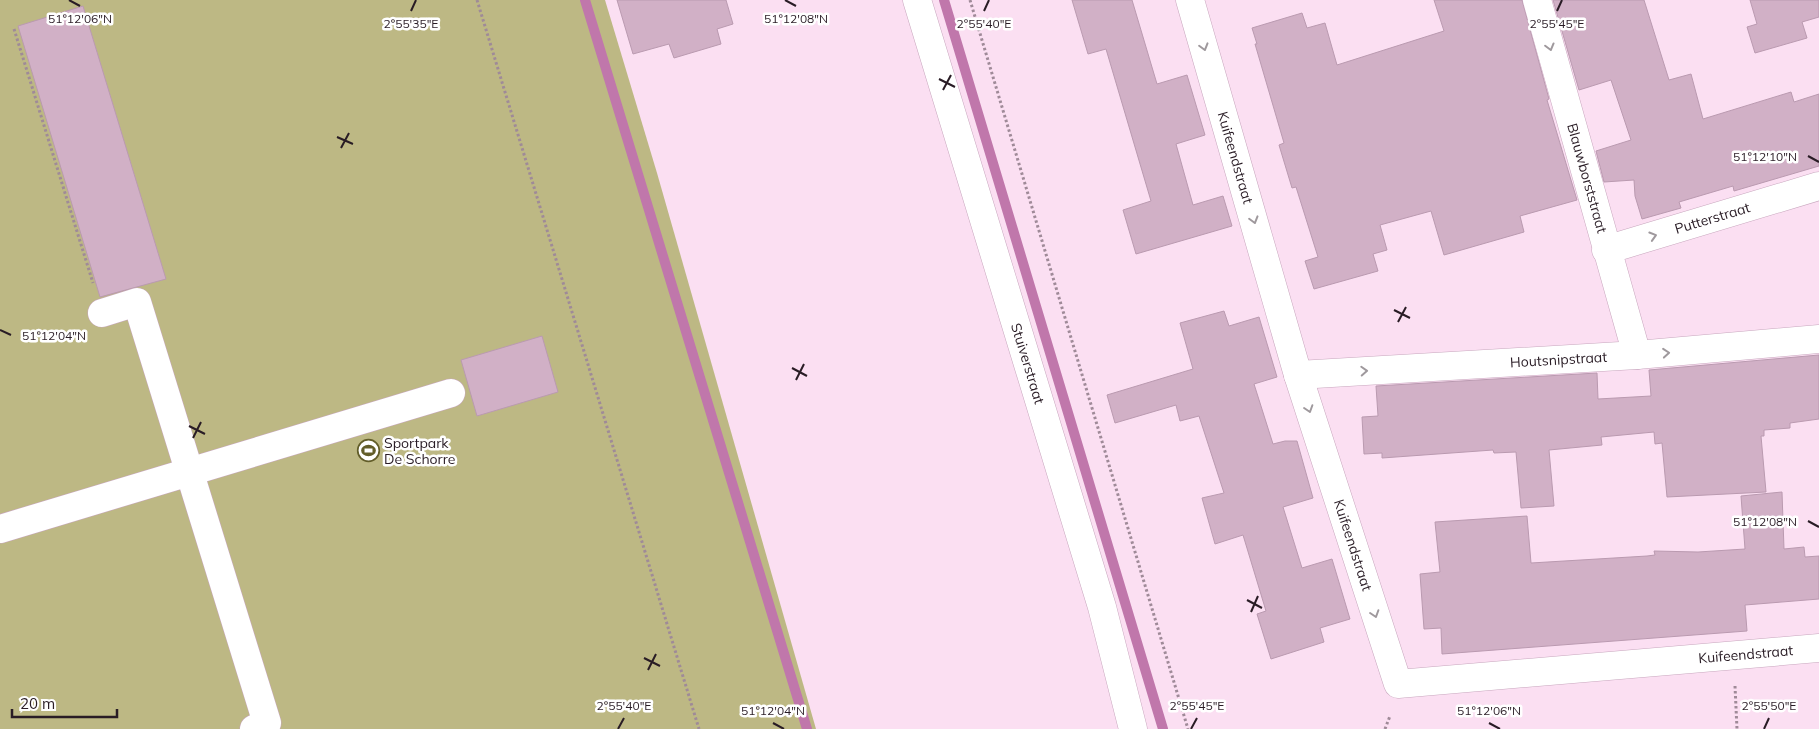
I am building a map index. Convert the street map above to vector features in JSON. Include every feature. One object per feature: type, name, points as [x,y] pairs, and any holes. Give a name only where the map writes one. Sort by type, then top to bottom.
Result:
[{"type":"street","name":"Stuiverstraat","points":[[917,0],[1102,607],[1133,729]]},
{"type":"street","name":"Kuifeendstraat","points":[[1190,0],[1298,375],[1398,684],[1819,648]]},
{"type":"street","name":"Blauwborststraat","points":[[1537,0],[1637,355]]},
{"type":"street","name":"Putterstraat","points":[[1606,250],[1819,186]]},
{"type":"street","points":[[102,313],[137,302],[267,723],[254,729]]},
{"type":"street","name":"Houtsnipstraat","points":[[1298,375],[1637,355],[1819,339]]},
{"type":"street","points":[[0,529],[451,392]]},
{"type":"path","points":[[477,0],[698,729]]},
{"type":"path","points":[[970,0],[1188,729]]},
{"type":"path","points":[[14,29],[102,313]]},
{"type":"path","points":[[1733,655],[1737,729]]},
{"type":"shaded area","name":"Sportpark De Schorre","points":[[0,0],[605,0],[657,173],[816,729],[0,729]]},
{"type":"building","points":[[617,0],[726,0],[733,24],[717,29],[721,44],[674,58],[669,44],[633,54]]},
{"type":"building","points":[[1072,0],[1132,0],[1157,84],[1187,75],[1205,135],[1176,144],[1193,205],[1223,196],[1232,226],[1136,254],[1123,210],[1151,201],[1106,49],[1088,54]]},
{"type":"building","points":[[1434,0],[1522,0],[1549,99],[1547,100],[1577,200],[1520,216],[1524,232],[1444,255],[1431,211],[1380,225],[1387,250],[1373,254],[1378,271],[1314,289],[1305,261],[1318,257],[1296,187],[1292,188],[1279,145],[1284,143],[1252,28],[1302,13],[1307,28],[1325,23],[1337,65],[1444,31]]},
{"type":"building","points":[[1553,0],[1644,0],[1669,80],[1691,74],[1703,119],[1791,92],[1794,102],[1819,94],[1819,166],[1734,191],[1733,186],[1679,202],[1681,208],[1642,219],[1635,196],[1634,180],[1604,182],[1596,151],[1631,140],[1611,80],[1579,90]]},
{"type":"building","points":[[1750,0],[1819,0],[1819,17],[1802,22],[1807,38],[1755,53],[1747,27],[1757,24]]},
{"type":"building","points":[[83,6],[166,279],[100,297],[18,26]]},
{"type":"building","points":[[1224,311],[1229,326],[1259,317],[1277,377],[1254,384],[1273,444],[1297,441],[1313,498],[1283,507],[1302,568],[1332,559],[1350,619],[1320,628],[1324,642],[1271,659],[1257,614],[1266,611],[1243,535],[1215,544],[1202,498],[1224,493],[1199,416],[1180,421],[1176,405],[1115,423],[1107,395],[1193,369],[1180,323]]},
{"type":"building","points":[[542,336],[558,392],[477,416],[461,360]]},
{"type":"building","points":[[1819,355],[1819,419],[1790,423],[1790,428],[1764,430],[1764,436],[1761,436],[1766,492],[1667,497],[1662,443],[1655,444],[1654,432],[1601,437],[1602,445],[1549,450],[1554,506],[1521,508],[1516,452],[1494,453],[1493,450],[1382,458],[1382,453],[1364,454],[1362,417],[1378,416],[1376,386],[1597,373],[1598,399],[1651,396],[1649,370]]},
{"type":"building","points":[[1782,492],[1784,549],[1804,547],[1805,557],[1819,556],[1819,599],[1745,605],[1747,631],[1442,654],[1441,628],[1424,629],[1420,574],[1440,572],[1435,522],[1527,516],[1531,563],[1647,556],[1655,555],[1654,551],[1698,552],[1745,549],[1741,496]]},
{"type":"waterway","points":[[585,0],[807,729]]},
{"type":"waterway","points":[[944,0],[1163,729]]},
{"type":"place","name":"Sportpark De Schorre","points":[[368,451]]}]
